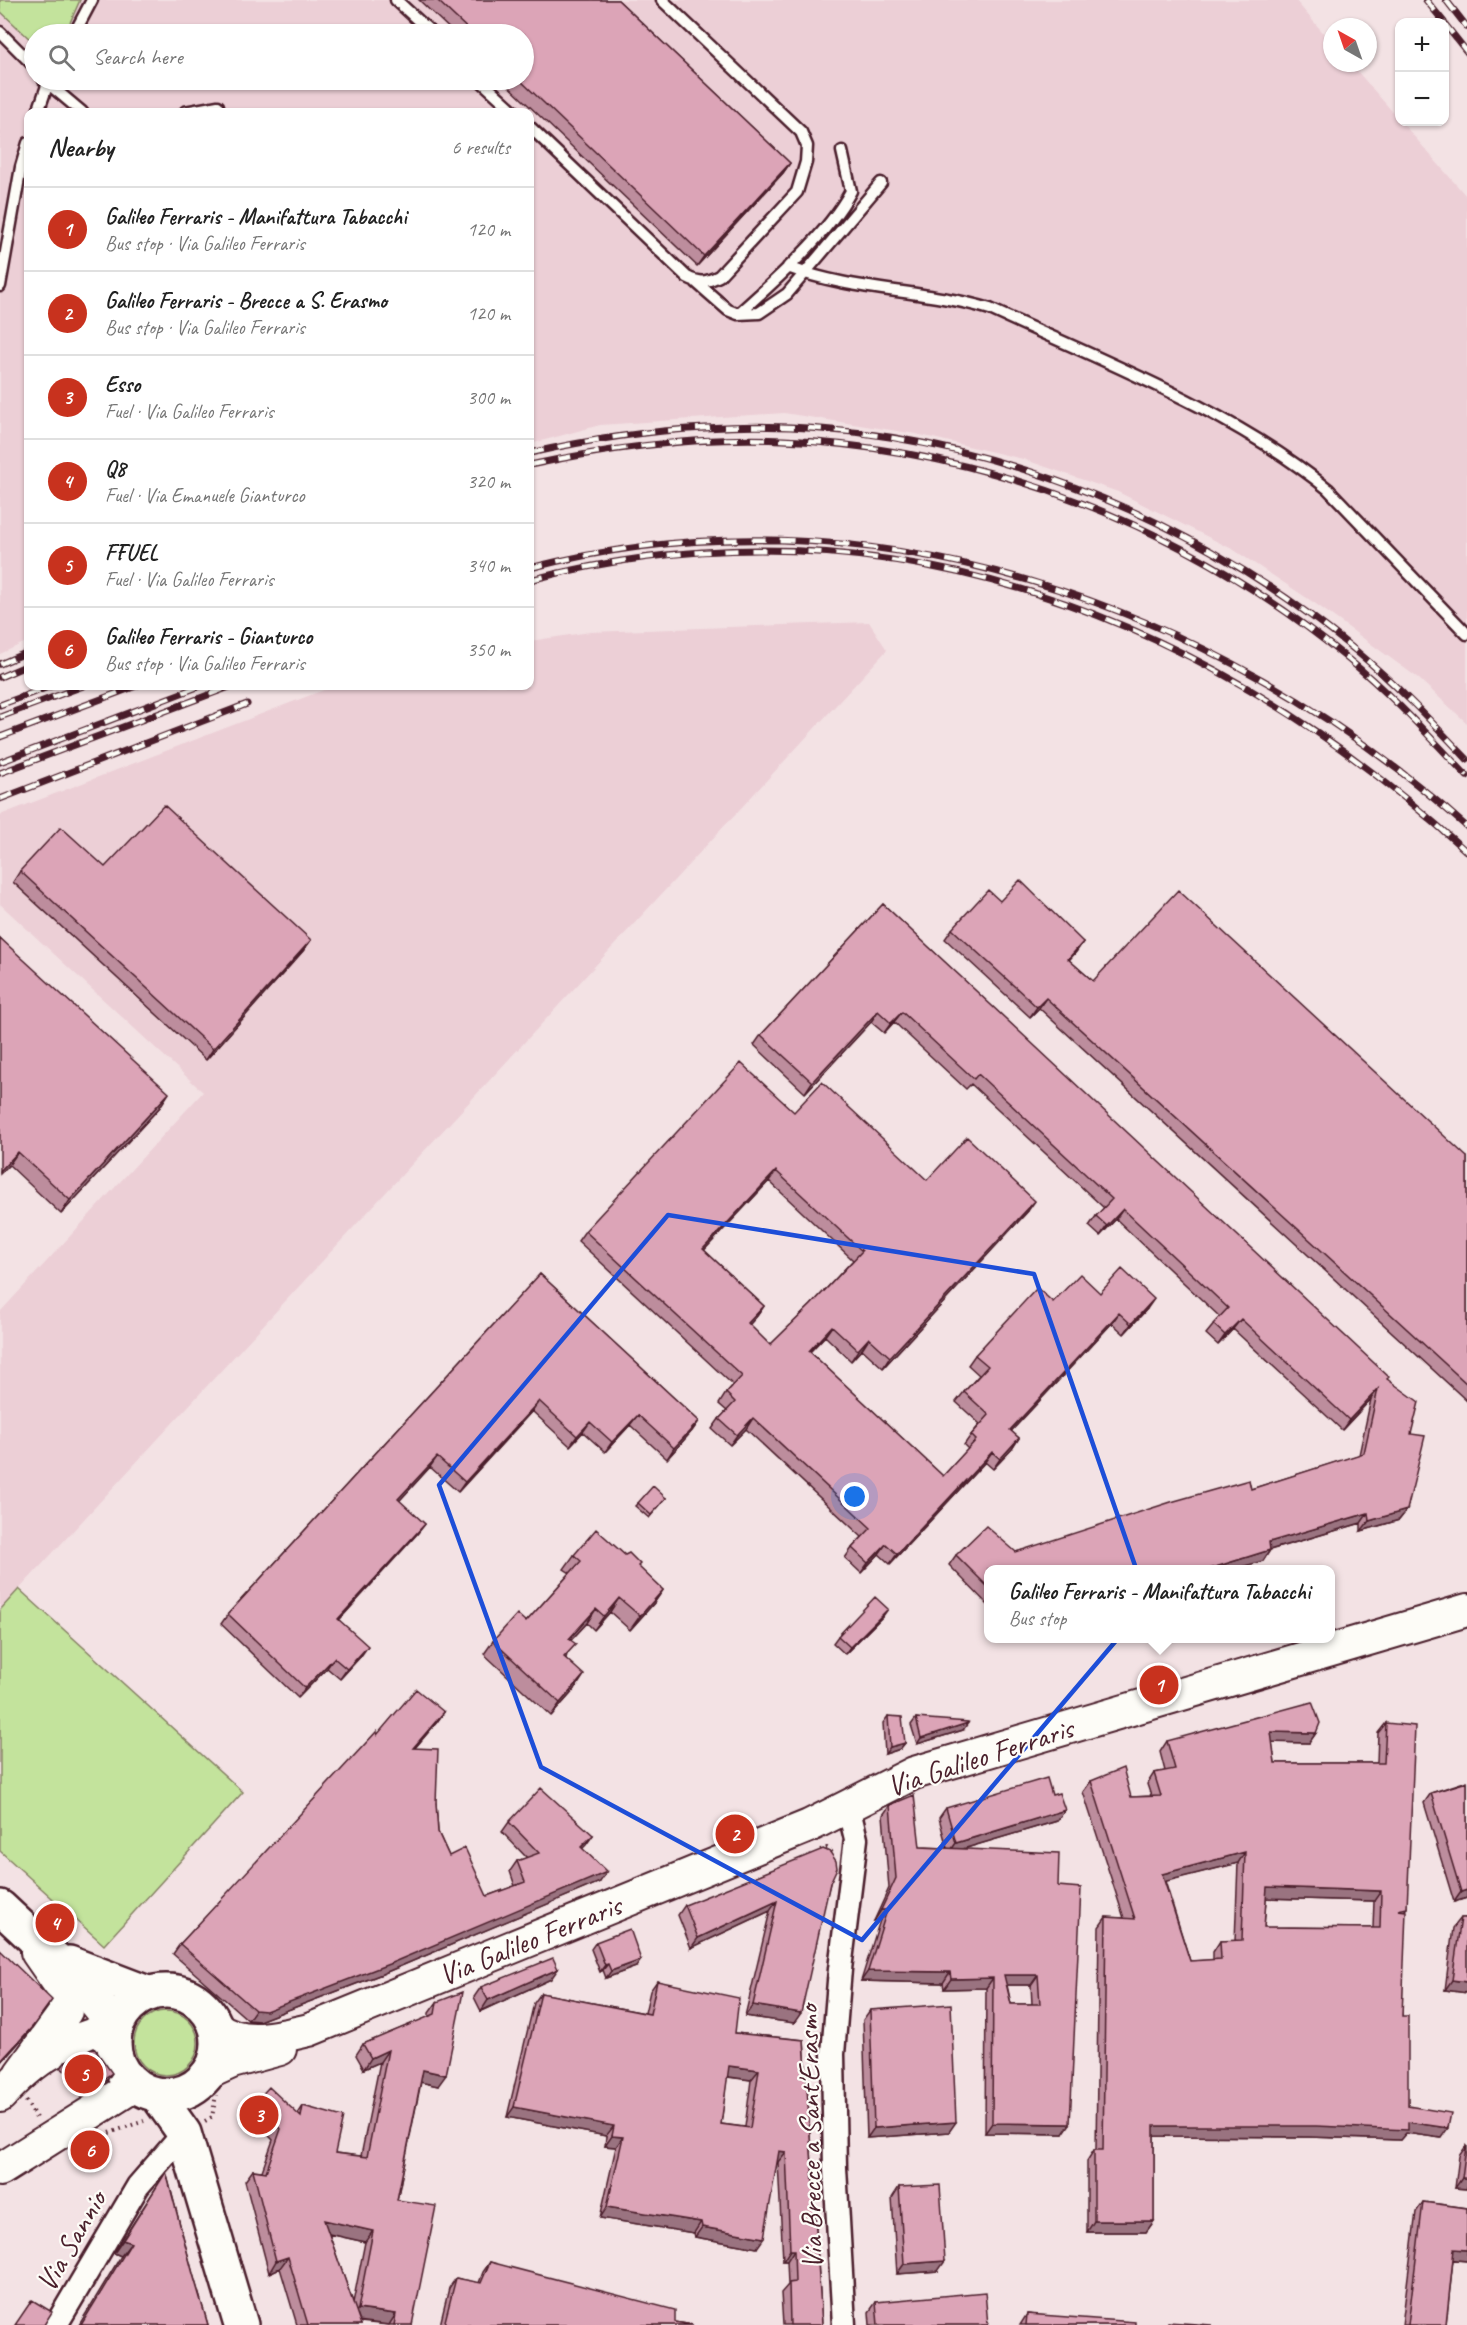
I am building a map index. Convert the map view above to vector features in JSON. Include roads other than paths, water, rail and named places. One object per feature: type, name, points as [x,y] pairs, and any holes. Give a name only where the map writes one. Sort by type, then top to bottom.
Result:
[{"type":"main road","name":"Via Galileo Ferraris","points":[[215,2026],[224,2034],[244,2040],[279,2037],[309,2030],[809,1826],[914,1773],[1467,1610]]},
{"type":"main road","points":[[4,1911],[56,1958],[98,2002],[116,2027]]},
{"type":"main road","points":[[4,1911],[50,1969],[62,1988],[66,2001],[62,2019],[38,2047],[14,2087]]},
{"type":"main road","points":[[56,1958],[150,1994]]},
{"type":"main road","points":[[184,2133],[199,2081],[218,2050],[215,2026],[207,2012],[189,1996],[165,1991],[150,1994],[129,2006],[116,2027],[114,2043],[116,2059],[123,2073],[146,2090],[184,2133],[241,2325]]},
{"type":"main road","points":[[14,2087],[47,2053],[116,2027]]},
{"type":"main road","name":"Via Galileo Ferraris","points":[[199,2081],[232,2062],[275,2051],[309,2030]]},
{"type":"main road","points":[[0,2158],[12,2156],[37,2132],[146,2090],[174,2095],[199,2081]]},
{"type":"main road","points":[[0,2170],[37,2132]]},
{"type":"street","name":"Via Brecce a Sant'Erasmo","points":[[844,2325],[835,2168],[833,2054],[840,1969],[856,1839],[848,1806]]},
{"type":"street","name":"Via Sannio","points":[[56,2325],[138,2186],[184,2133]]},
{"type":"lane","points":[[79,24],[92,0]]},
{"type":"lane","points":[[396,0],[422,24]]},
{"type":"lane","points":[[662,0],[801,132],[807,146],[806,162],[797,192],[719,276],[707,282],[696,282]]},
{"type":"lane","points":[[0,32],[24,56]]},
{"type":"lane","points":[[39,108],[44,90]]},
{"type":"lane","points":[[57,90],[77,108]]},
{"type":"lane","points":[[491,90],[511,108]]},
{"type":"lane","points":[[207,108],[218,106]]},
{"type":"lane","points":[[534,131],[687,277],[728,310],[738,314],[759,313],[787,294],[881,183]]},
{"type":"lane","points":[[738,314],[788,267],[840,212],[850,191],[842,151]]},
{"type":"lane","points":[[0,286],[24,157]]},
{"type":"lane","points":[[788,267],[845,284],[957,299],[990,309],[1194,405],[1304,469],[1320,482],[1467,634]]},
{"type":"railway","points":[[1426,0],[1441,18]]},
{"type":"railway","points":[[1446,0],[1467,27]]},
{"type":"railway","points":[[1449,29],[1467,52]]},
{"type":"railway","points":[[534,452],[595,440],[660,431],[792,427],[879,436],[966,453],[1050,478],[1132,511],[1211,551],[1286,598],[1370,663],[1467,759]]},
{"type":"railway","points":[[534,464],[656,444],[751,439],[860,447],[936,460],[1011,479],[1084,504],[1154,535],[1222,571],[1287,612],[1379,686],[1467,776]]},
{"type":"railway","points":[[534,567],[655,545],[781,540],[906,552],[1029,581],[1148,623],[1261,679],[1368,748],[1467,827]]},
{"type":"railway","points":[[534,579],[660,556],[788,551],[912,563],[1033,593],[1149,637],[1261,696],[1367,768],[1467,852]]},
{"type":"railway","points":[[0,664],[24,654]]},
{"type":"railway","points":[[0,677],[24,667]]},
{"type":"railway","points":[[0,705],[40,690]]},
{"type":"railway","points":[[0,717],[72,690]]},
{"type":"railway","points":[[0,737],[125,690]]},
{"type":"railway","points":[[0,762],[189,690]]},
{"type":"railway","points":[[0,773],[221,690]]},
{"type":"railway","points":[[0,799],[247,704]]},
{"type":"place","name":"Galileo Ferraris - Manifattura Tabacchi","points":[[1159,1685]]},
{"type":"place","name":"Galileo Ferraris - Brecce a S. Erasmo","points":[[735,1834]]},
{"type":"place","name":"Q8","points":[[55,1923]]},
{"type":"place","name":"FFUEL","points":[[84,2074]]},
{"type":"place","name":"Esso","points":[[259,2115]]},
{"type":"place","name":"Galileo Ferraris - Gianturco","points":[[90,2150]]}]
